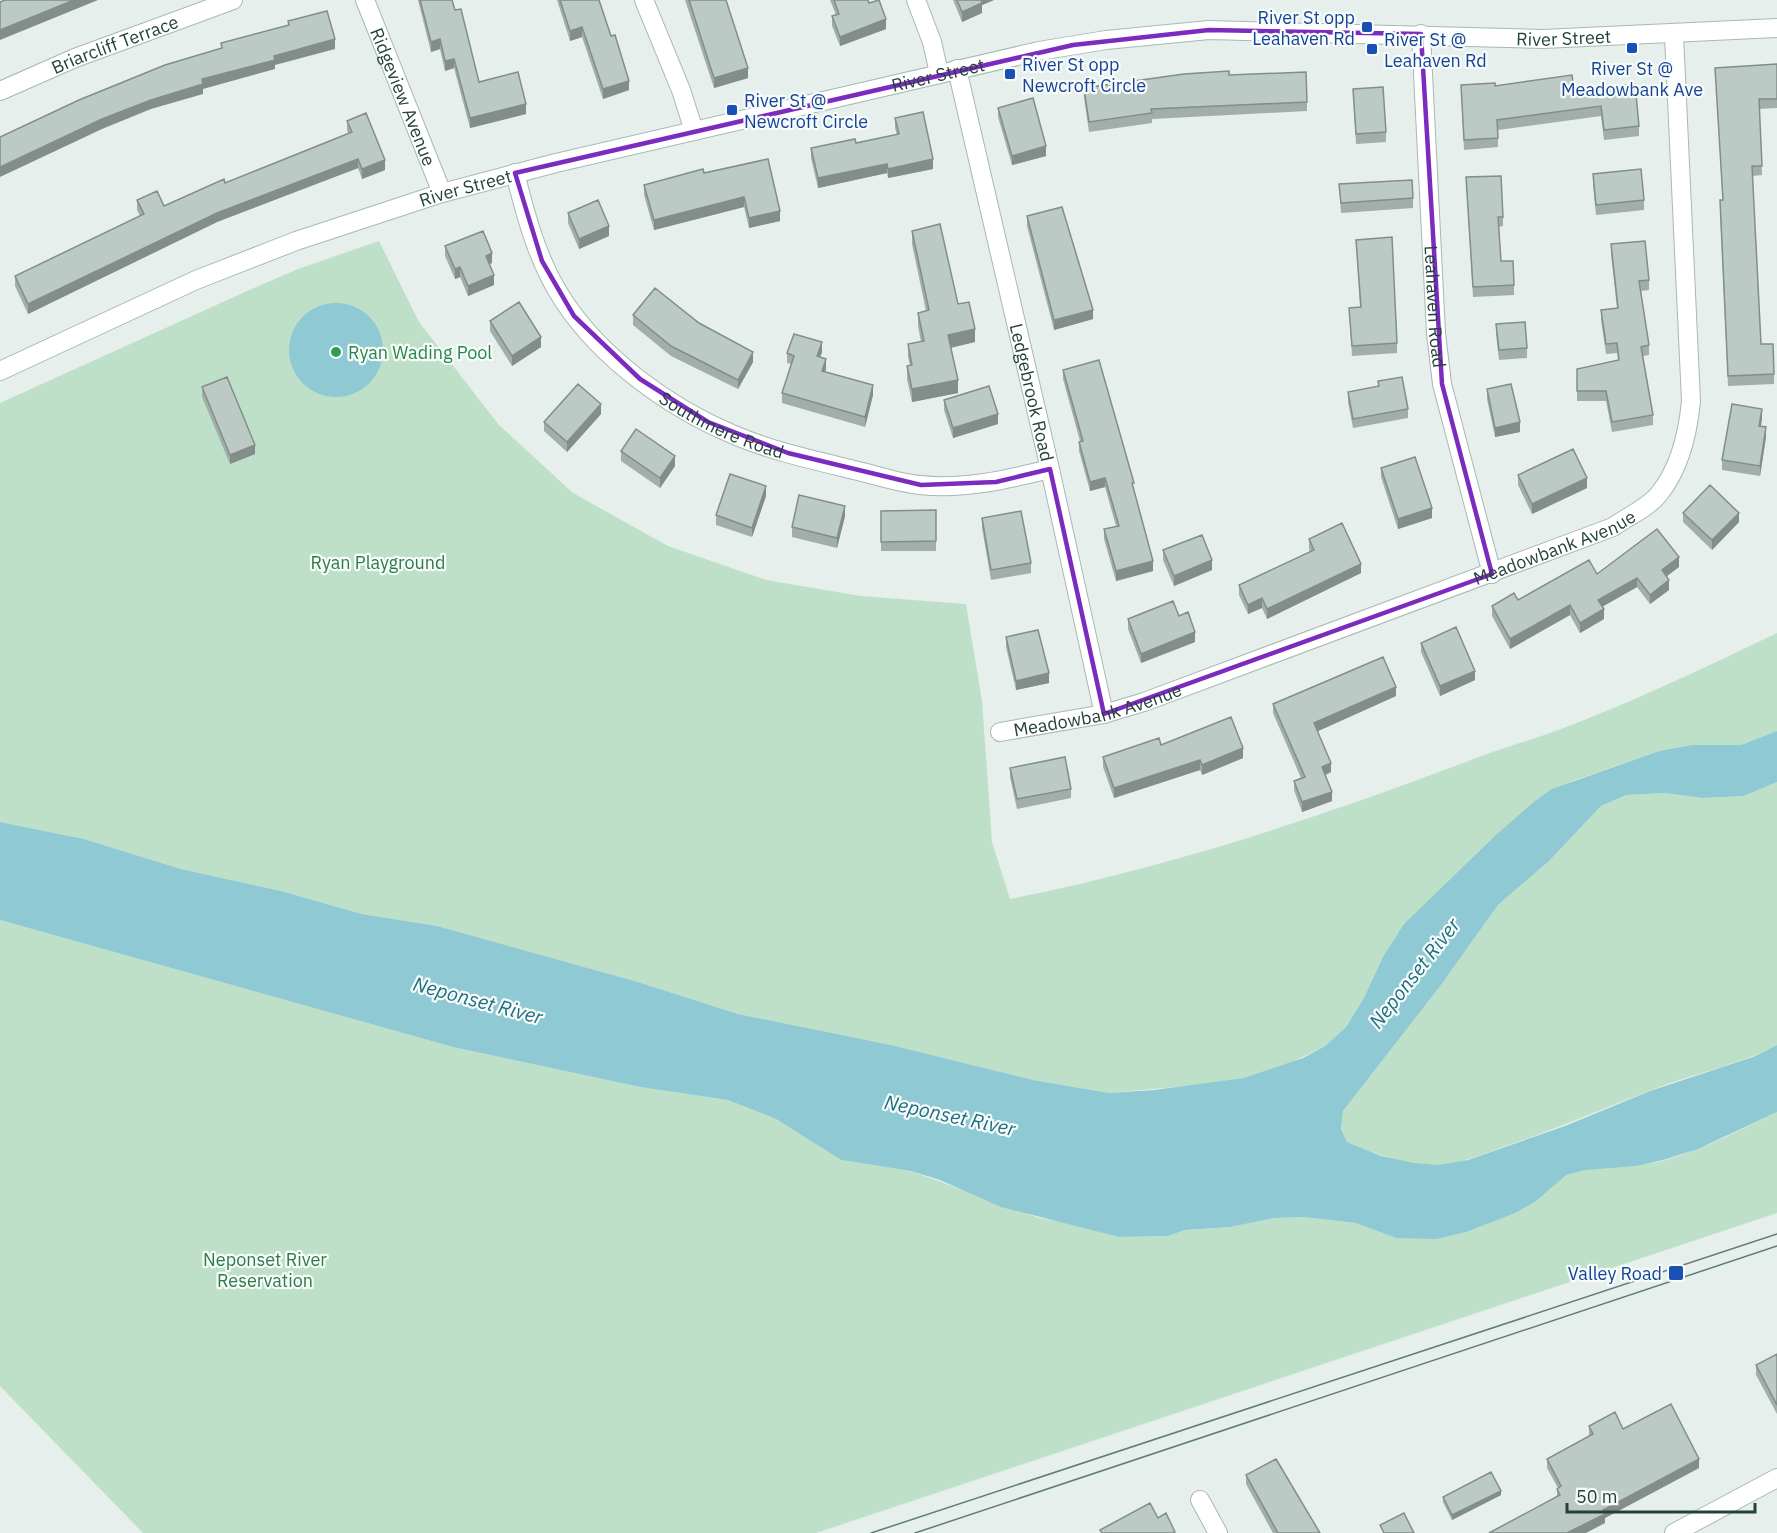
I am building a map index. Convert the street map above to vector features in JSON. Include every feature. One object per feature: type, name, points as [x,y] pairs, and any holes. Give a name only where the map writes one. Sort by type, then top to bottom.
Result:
[{"type":"street","name":"Briarcliff Terrace","points":[[0,91],[75,58],[233,0]]},
{"type":"street","name":"Ridgeview Avenue","points":[[365,0],[442,193]]},
{"type":"street","points":[[644,0],[681,90],[694,131]]},
{"type":"street","name":"Ledgebrook Road","points":[[916,0],[932,42],[948,71],[1050,468],[1104,714]]},
{"type":"street","name":"River Street","points":[[0,371],[196,280],[296,242],[442,193],[515,173],[948,71],[1073,45],[1175,32],[1240,30],[1543,39],[1777,28]]},
{"type":"street","name":"Leahaven Road","points":[[1421,34],[1436,333],[1442,384],[1492,574]]},
{"type":"street","name":"Meadowbank Avenue","points":[[1000,732],[1104,714],[1206,681],[1613,527],[1659,496],[1676,466],[1688,429],[1691,401],[1674,34]]},
{"type":"street","name":"Southmere Road","points":[[515,173],[528,224],[542,261],[574,316],[606,350],[640,380],[708,422],[730,434],[788,453],[921,485],[996,482],[1050,468]]},
{"type":"street","points":[[1674,1533],[1777,1478]]},
{"type":"street","points":[[1200,1500],[1218,1533]]},
{"type":"highlighted area","points":[[1209,30],[1421,34],[1442,384],[1492,574],[1104,714],[1050,469],[996,482],[921,485],[788,453],[708,422],[640,379],[574,316],[542,261],[515,173],[1073,45]]},
{"type":"green space","name":"Ryan Playground","points":[[379,241],[419,322],[499,425],[573,493],[668,546],[766,580],[861,596],[966,604],[982,701],[992,842],[1010,899],[1189,855],[1364,799],[1589,718],[1777,633],[1777,731],[1741,745],[1692,745],[1659,751],[1570,782],[1364,998],[1346,1027],[1325,1046],[1282,1067],[1244,1078],[1109,1093],[1033,1080],[891,1045],[738,1014],[638,982],[437,926],[362,914],[281,891],[181,869],[84,839],[0,822],[0,403],[298,269]]},
{"type":"green space","points":[[1777,782],[1777,1045],[1746,1059],[1665,1085],[1544,1132],[1457,1162],[1427,1165],[1404,1162],[1347,1142],[1341,1129],[1343,1111],[1441,985],[1498,905],[1549,861],[1601,806],[1626,795],[1665,793],[1702,798],[1744,796]]},
{"type":"green space","name":"Neponset River Reservation","points":[[0,920],[453,1047],[640,1087],[728,1100],[776,1119],[841,1160],[911,1171],[1039,1218],[1064,1222],[1119,1237],[1168,1236],[1185,1230],[1230,1227],[1274,1218],[1304,1217],[1356,1223],[1396,1238],[1551,1186],[1562,1177],[1576,1171],[1662,1161],[1721,1139],[1777,1112],[1777,1213],[816,1533],[143,1533],[0,1386]]},
{"type":"water","name":"Ryan Wading Pool","points":[[336,303],[354,307],[369,317],[379,332],[383,350],[379,368],[369,383],[354,393],[336,397],[318,393],[303,383],[293,368],[289,350],[293,332],[303,317],[318,307]]},
{"type":"water","name":"Neponset River","points":[[1777,731],[1777,782],[1744,796],[1702,798],[1665,793],[1626,795],[1601,806],[1549,861],[1498,905],[1441,985],[1343,1111],[1341,1129],[1347,1142],[1381,1156],[1438,1165],[1468,1160],[1565,1126],[1650,1091],[1753,1057],[1777,1045],[1777,1112],[1698,1149],[1663,1160],[1636,1166],[1585,1170],[1566,1175],[1536,1201],[1515,1213],[1466,1232],[1436,1239],[1396,1238],[1356,1223],[1304,1217],[1274,1218],[1230,1227],[1185,1230],[1168,1236],[1119,1237],[1001,1207],[940,1180],[911,1171],[841,1160],[776,1119],[728,1100],[640,1087],[453,1047],[0,920],[0,822],[84,839],[181,869],[281,891],[362,914],[437,926],[638,982],[738,1014],[891,1045],[1033,1080],[1109,1093],[1154,1090],[1244,1078],[1303,1058],[1325,1046],[1346,1027],[1364,998],[1383,957],[1404,924],[1496,835],[1552,789],[1659,751],[1692,745],[1741,745]]},
{"type":"building","points":[[5,0],[74,0],[0,30],[0,2]]},
{"type":"building","points":[[420,0],[452,0],[455,10],[461,9],[479,82],[518,72],[526,104],[470,118],[454,59],[445,61],[440,39],[431,42]]},
{"type":"building","points":[[560,0],[599,0],[611,36],[615,35],[629,81],[603,89],[582,27],[570,31]]},
{"type":"building","points":[[689,0],[726,0],[748,68],[714,78]]},
{"type":"building","points":[[834,0],[868,0],[869,3],[879,0],[886,19],[840,37],[832,16],[839,14]]},
{"type":"building","points":[[957,0],[981,0],[982,3],[962,12]]},
{"type":"building","points":[[327,11],[335,39],[274,56],[275,60],[202,79],[203,84],[151,100],[102,119],[0,167],[0,137],[79,100],[165,65],[222,48],[221,43],[289,25],[288,21]]},
{"type":"building","points":[[1777,64],[1777,99],[1759,99],[1762,166],[1752,166],[1761,344],[1773,344],[1774,374],[1728,376],[1720,200],[1723,200],[1715,68]]},
{"type":"building","points":[[1229,71],[1229,75],[1306,72],[1307,102],[1151,109],[1152,113],[1089,122],[1084,88],[1184,74]]},
{"type":"building","points":[[1572,75],[1574,91],[1635,84],[1639,126],[1604,130],[1601,106],[1497,120],[1498,138],[1464,140],[1461,85],[1495,83],[1495,86]]},
{"type":"building","points":[[1383,87],[1386,132],[1356,134],[1353,89]]},
{"type":"building","points":[[1033,98],[1046,146],[1012,156],[998,108]]},
{"type":"building","points":[[923,112],[933,159],[888,169],[887,164],[818,178],[811,148],[855,139],[856,143],[899,134],[895,118]]},
{"type":"building","points":[[366,113],[385,160],[362,169],[358,159],[217,213],[28,304],[15,276],[144,214],[137,200],[157,191],[164,206],[224,179],[225,183],[352,132],[347,121]]},
{"type":"building","points":[[768,159],[780,211],[749,218],[744,197],[654,220],[644,185],[703,169],[704,173]]},
{"type":"building","points":[[1641,169],[1644,200],[1596,205],[1593,174]]},
{"type":"building","points":[[1501,176],[1503,217],[1498,217],[1501,261],[1513,261],[1514,285],[1473,287],[1466,177]]},
{"type":"building","points":[[1412,180],[1413,198],[1341,203],[1339,184]]},
{"type":"building","points":[[598,200],[609,226],[579,239],[568,213]]},
{"type":"building","points":[[1062,207],[1093,310],[1054,320],[1027,216]]},
{"type":"building","points":[[940,224],[958,304],[969,302],[975,329],[948,335],[958,380],[912,389],[907,366],[912,365],[908,344],[924,341],[918,313],[929,310],[912,231]]},
{"type":"building","points":[[483,231],[492,253],[486,256],[494,275],[468,286],[460,267],[455,269],[445,246]]},
{"type":"building","points":[[1392,237],[1397,343],[1352,346],[1349,308],[1361,307],[1356,240]]},
{"type":"building","points":[[1645,241],[1649,280],[1639,281],[1649,345],[1641,347],[1653,415],[1612,422],[1606,391],[1577,391],[1577,369],[1619,360],[1617,343],[1606,344],[1601,310],[1618,308],[1611,244]]},
{"type":"building","points":[[655,288],[699,323],[753,352],[738,380],[671,346],[633,315]]},
{"type":"building","points":[[519,302],[541,337],[512,356],[490,321]]},
{"type":"building","points":[[1525,322],[1527,348],[1499,350],[1496,324]]},
{"type":"building","points":[[794,334],[822,342],[817,356],[826,359],[822,371],[873,385],[865,417],[782,393],[794,356],[787,353]]},
{"type":"building","points":[[1099,360],[1134,483],[1132,483],[1153,561],[1116,571],[1104,529],[1119,526],[1105,478],[1090,482],[1079,442],[1083,441],[1063,370]]},
{"type":"building","points":[[227,377],[255,445],[230,455],[202,387]]},
{"type":"building","points":[[1402,377],[1408,409],[1353,419],[1348,392],[1379,386],[1378,381]]},
{"type":"building","points":[[578,384],[601,404],[567,442],[544,422]]},
{"type":"building","points":[[1511,384],[1520,422],[1495,428],[1487,389]]},
{"type":"building","points":[[989,386],[998,414],[953,428],[944,400]]},
{"type":"building","points":[[1732,404],[1762,409],[1759,426],[1766,427],[1760,466],[1722,460]]},
{"type":"building","points":[[636,429],[675,456],[660,478],[621,451]]},
{"type":"building","points":[[1573,449],[1587,478],[1532,504],[1518,475]]},
{"type":"building","points":[[1415,457],[1432,508],[1398,519],[1381,468]]},
{"type":"building","points":[[730,474],[766,486],[752,528],[716,515]]},
{"type":"building","points":[[1710,485],[1739,513],[1712,540],[1683,513]]},
{"type":"building","points":[[799,495],[845,506],[837,538],[792,527]]},
{"type":"building","points":[[936,510],[936,541],[881,542],[881,511]]},
{"type":"building","points":[[1021,511],[1031,563],[991,570],[982,518]]},
{"type":"building","points":[[1342,523],[1361,564],[1267,609],[1262,598],[1248,605],[1239,585],[1314,550],[1309,539]]},
{"type":"building","points":[[1657,529],[1679,557],[1662,570],[1669,580],[1650,595],[1637,578],[1598,600],[1604,609],[1580,623],[1570,605],[1510,639],[1492,606],[1514,593],[1518,600],[1589,560],[1597,574]]},
{"type":"building","points":[[1202,535],[1212,560],[1174,576],[1163,550]]},
{"type":"building","points":[[1173,601],[1179,616],[1188,612],[1195,632],[1141,654],[1128,619]]},
{"type":"building","points":[[1456,627],[1475,671],[1440,686],[1421,643]]},
{"type":"building","points":[[1038,630],[1049,673],[1016,681],[1006,637]]},
{"type":"building","points":[[1383,657],[1396,687],[1314,723],[1331,763],[1322,767],[1332,792],[1302,802],[1294,781],[1305,777],[1273,704]]},
{"type":"building","points":[[1231,717],[1243,748],[1202,765],[1200,760],[1114,788],[1103,757],[1159,738],[1161,745]]},
{"type":"building","points":[[1065,757],[1071,789],[1017,799],[1010,768]]},
{"type":"building","points":[[1777,1354],[1777,1405],[1756,1365]]},
{"type":"building","points":[[1671,1404],[1699,1459],[1603,1510],[1605,1514],[1567,1533],[1489,1533],[1560,1495],[1557,1489],[1561,1486],[1547,1459],[1593,1434],[1589,1426],[1615,1412],[1623,1429]]},
{"type":"building","points":[[1276,1459],[1320,1533],[1278,1533],[1246,1475]]},
{"type":"building","points":[[1491,1472],[1501,1491],[1452,1515],[1443,1497]]},
{"type":"building","points":[[1150,1503],[1158,1518],[1166,1513],[1175,1532],[1102,1533],[1100,1530]]},
{"type":"building","points":[[1404,1513],[1414,1533],[1384,1533],[1380,1525]]},
{"type":"tram line","points":[[871,1533],[1777,1234]]},
{"type":"tram line","points":[[915,1533],[1777,1246]]},
{"type":"place","name":"River St opp Leahaven Rd","points":[[1367,27]]},
{"type":"place","name":"River St @ Meadowbank Ave","points":[[1632,48]]},
{"type":"place","name":"River St @ Leahaven Rd","points":[[1372,49]]},
{"type":"place","name":"River St opp Newcroft Circle","points":[[1010,74]]},
{"type":"place","name":"River St @ Newcroft Circle","points":[[732,110]]},
{"type":"place","name":"Ryan Wading Pool","points":[[336,352]]},
{"type":"place","name":"Valley Road","points":[[1676,1273]]}]
